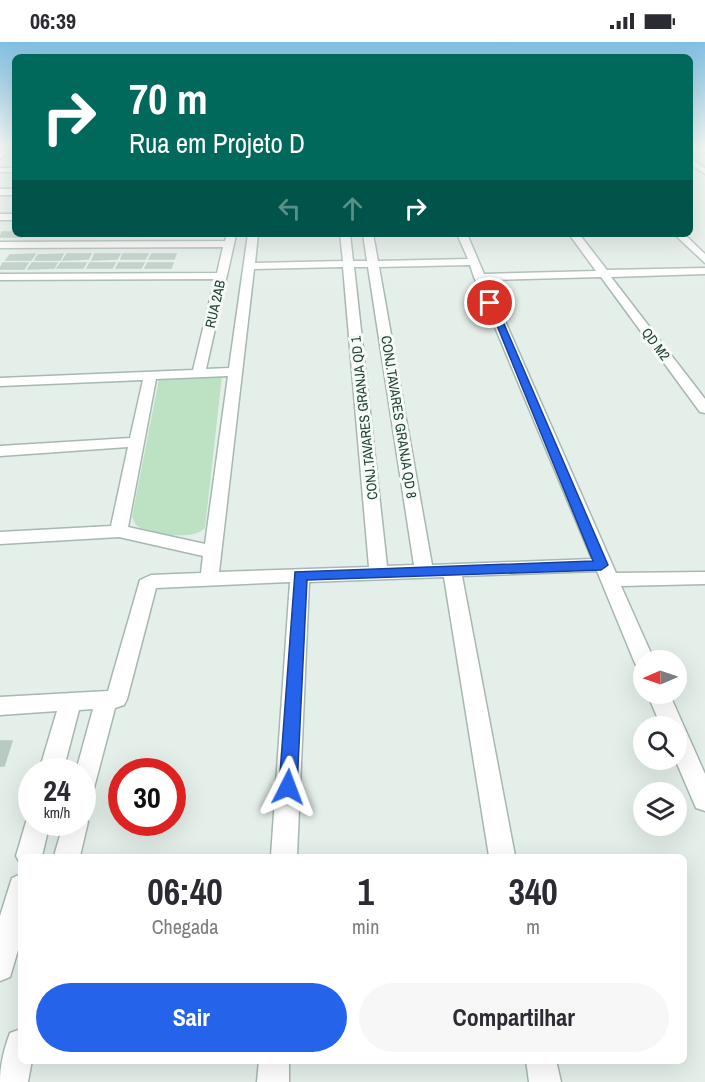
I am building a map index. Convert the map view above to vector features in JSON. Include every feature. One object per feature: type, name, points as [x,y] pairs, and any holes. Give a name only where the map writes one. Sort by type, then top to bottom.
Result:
[{"type":"street","points":[[210,579],[253,237]]},
{"type":"street","name":"CONJ.TAVARES GRANJA QD 1","points":[[345,237],[380,573]]},
{"type":"street","name":"CONJ.TAVARES GRANJA QD 8","points":[[369,237],[424,571]]},
{"type":"street","points":[[463,237],[639,650]]},
{"type":"street","name":"QD M2","points":[[576,237],[705,409]]},
{"type":"street","points":[[682,237],[705,260]]},
{"type":"street","points":[[0,245],[230,239]]},
{"type":"street","name":"RUA 2AB","points":[[199,373],[230,239]]},
{"type":"street","points":[[249,266],[473,262]]},
{"type":"street","points":[[480,279],[705,271]]},
{"type":"street","points":[[0,277],[222,276]]},
{"type":"street","points":[[605,276],[705,277]]},
{"type":"street","points":[[0,382],[234,372]]},
{"type":"street","points":[[119,531],[150,376]]},
{"type":"street","points":[[0,451],[138,442]]},
{"type":"street","points":[[0,538],[119,531],[212,552]]},
{"type":"street","points":[[452,570],[502,854]]},
{"type":"street","points":[[0,706],[116,699],[147,585],[151,582],[452,570],[604,572],[705,578]]},
{"type":"street","points":[[284,854],[300,576]]},
{"type":"street","points":[[91,758],[106,700]]},
{"type":"street","points":[[55,758],[70,702]]},
{"type":"street","points":[[687,760],[705,800]]},
{"type":"street","points":[[30,854],[34,836]]},
{"type":"street","points":[[68,854],[72,836]]},
{"type":"street","points":[[0,967],[18,898]]},
{"type":"street","points":[[12,1082],[18,1057]]},
{"type":"street","points":[[273,1082],[274,1064]]},
{"type":"street","points":[[542,1064],[545,1082]]},
{"type":"green space","points":[[222,376],[205,528],[199,532],[183,535],[165,534],[141,528],[136,525],[132,517],[159,379]]},
{"type":"building","points":[[2,232],[12,232],[12,237],[0,237]]},
{"type":"building","points":[[35,254],[31,260],[6,260],[10,255]]},
{"type":"building","points":[[63,254],[60,260],[35,260],[38,255]]},
{"type":"building","points":[[67,254],[91,254],[88,259],[63,260]]},
{"type":"building","points":[[95,254],[120,254],[117,259],[92,260]]},
{"type":"building","points":[[123,254],[148,254],[145,259],[121,259]]},
{"type":"building","points":[[152,254],[176,254],[174,259],[149,259]]},
{"type":"building","points":[[3,263],[28,263],[24,269],[0,269]]},
{"type":"building","points":[[32,263],[57,263],[54,268],[28,269]]},
{"type":"building","points":[[61,263],[86,263],[83,268],[57,268]]},
{"type":"building","points":[[90,263],[115,263],[112,268],[87,268]]},
{"type":"building","points":[[119,263],[144,263],[141,268],[116,268]]},
{"type":"building","points":[[148,263],[173,263],[171,268],[145,268]]},
{"type":"building","points":[[0,741],[12,741],[4,766],[0,766]]},
{"type":"route","points":[[288,787],[300,576],[601,565],[490,303]]}]
